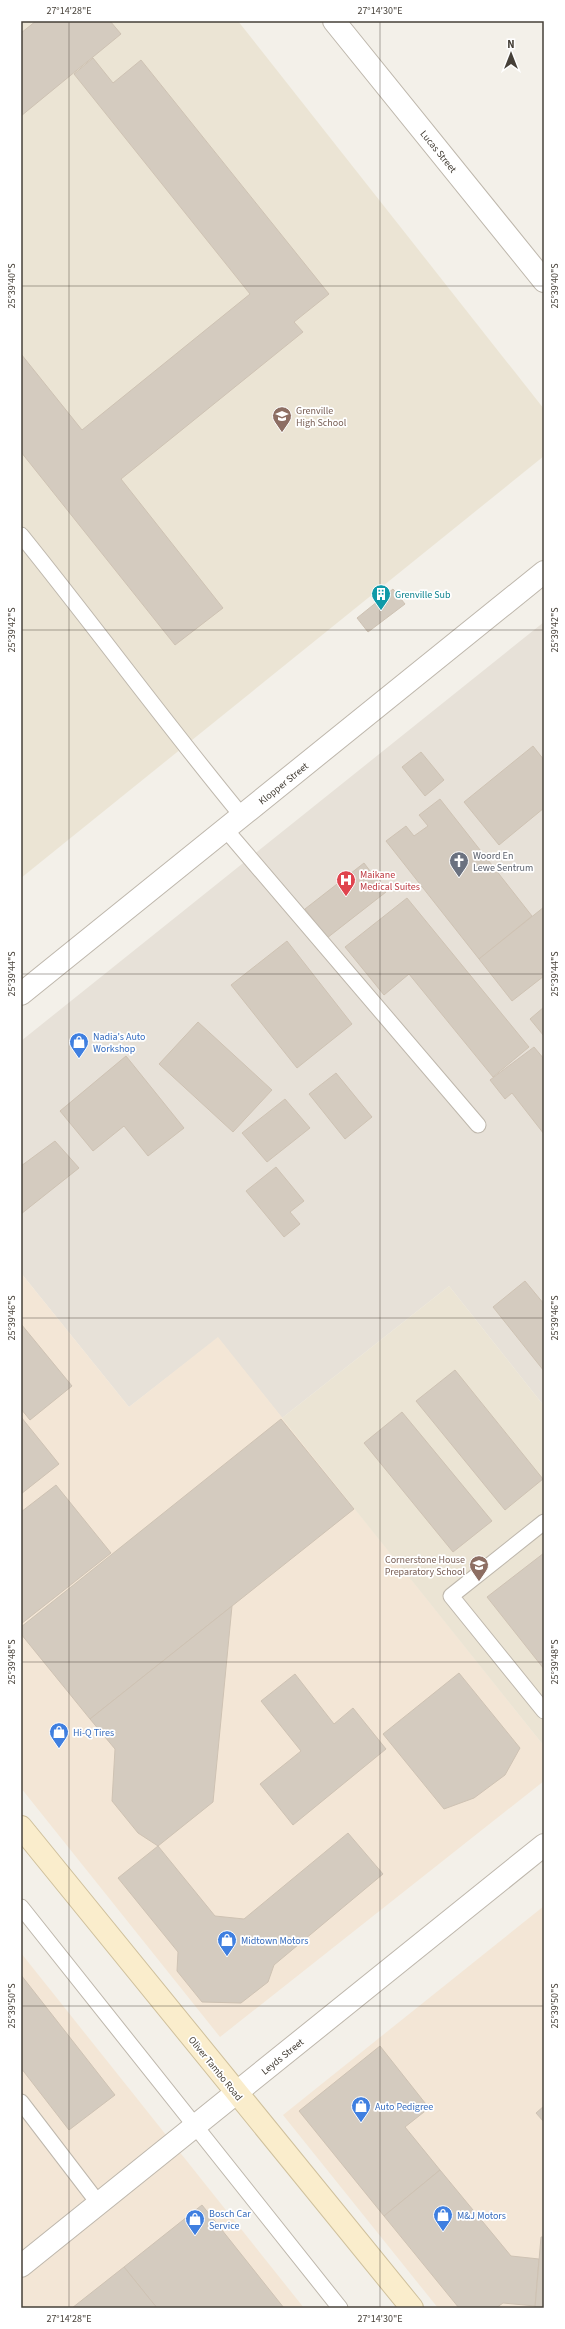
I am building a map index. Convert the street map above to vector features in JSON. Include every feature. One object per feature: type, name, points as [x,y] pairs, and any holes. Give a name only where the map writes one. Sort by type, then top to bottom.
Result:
[{"type":"main road","name":"Oliver Tambo Road","points":[[21,1826],[236,2093],[412,2308]]},
{"type":"street","name":"Lucas Street","points":[[334,21],[544,281]]},
{"type":"street","name":"Klopper Street","points":[[21,994],[544,572]]},
{"type":"street","name":"Leyds Street","points":[[21,2266],[196,2127],[236,2093],[544,1845]]},
{"type":"lane","points":[[21,535],[77,604],[184,746],[242,816]]},
{"type":"lane","points":[[226,830],[478,1125]]},
{"type":"lane","points":[[544,1522],[451,1596],[544,1711]]},
{"type":"lane","points":[[21,1907],[340,2308]]},
{"type":"lane","points":[[21,2102],[99,2204]]},
{"type":"shaded area","name":"Grenville High School","points":[[21,21],[238,21],[544,409],[544,456],[21,878]]},
{"type":"shaded area","points":[[544,622],[544,1406],[449,1286],[282,1418],[218,1338],[129,1407],[21,1273],[21,1041]]},
{"type":"shaded area","points":[[21,1273],[129,1407],[218,1337],[544,1746],[544,1781],[220,2037],[21,1788]]},
{"type":"shaded area","name":"Cornerstone House Preparatory School","points":[[449,1286],[544,1406],[544,1746],[282,1418]]},
{"type":"shaded area","points":[[544,1906],[544,2308],[438,2308],[283,2115]]},
{"type":"shaded area","points":[[21,1953],[304,2308],[21,2308]]},
{"type":"building","points":[[36,21],[110,21],[121,34],[21,116],[21,33]]},
{"type":"building","points":[[93,58],[113,83],[141,60],[329,294],[294,322],[303,332],[121,479],[223,608],[175,645],[21,452],[21,354],[82,430],[250,294],[74,74]]},
{"type":"building","name":"Grenville Sub","points":[[393,589],[405,604],[368,632],[357,618]]},
{"type":"building","points":[[533,746],[544,760],[544,808],[499,845],[464,802]]},
{"type":"building","points":[[421,752],[444,780],[425,796],[402,767]]},
{"type":"building","name":"Woord En Lewe Sentrum","points":[[440,799],[532,916],[479,959],[386,841],[406,826],[414,836],[428,826],[419,815]]},
{"type":"building","points":[[364,863],[386,892],[327,938],[305,909]]},
{"type":"building","points":[[407,898],[529,1047],[493,1077],[409,974],[384,995],[345,947]]},
{"type":"building","points":[[544,907],[544,976],[512,1001],[479,959]]},
{"type":"building","points":[[287,941],[352,1024],[297,1068],[231,985]]},
{"type":"building","points":[[544,1007],[544,1036],[530,1019]]},
{"type":"building","points":[[198,1022],[272,1090],[233,1132],[159,1064]]},
{"type":"building","points":[[534,1047],[544,1059],[544,1134],[512,1093],[505,1099],[490,1080]]},
{"type":"building","points":[[126,1056],[184,1128],[148,1156],[124,1126],[93,1151],[60,1111]]},
{"type":"building","points":[[336,1073],[372,1117],[345,1139],[309,1094]]},
{"type":"building","points":[[285,1099],[310,1128],[267,1162],[242,1133]]},
{"type":"building","points":[[55,1141],[79,1168],[21,1214],[21,1166]]},
{"type":"building","points":[[276,1167],[304,1201],[290,1212],[300,1224],[284,1237],[246,1191]]},
{"type":"building","points":[[525,1281],[544,1304],[544,1371],[493,1307]]},
{"type":"building","points":[[21,1324],[72,1386],[30,1420],[21,1409]]},
{"type":"building","points":[[455,1370],[543,1479],[505,1510],[416,1401]]},
{"type":"building","points":[[402,1412],[492,1521],[453,1552],[364,1443]]},
{"type":"building","points":[[21,1417],[59,1464],[21,1494]]},
{"type":"building","points":[[281,1419],[354,1509],[90,1719],[21,1634],[21,1627]]},
{"type":"building","points":[[56,1485],[111,1553],[21,1624],[21,1512]]},
{"type":"building","points":[[544,1553],[544,1669],[487,1597]]},
{"type":"building","points":[[232,1606],[213,1802],[158,1846],[138,1833],[112,1801],[115,1749],[90,1719]]},
{"type":"building","points":[[459,1673],[520,1748],[505,1775],[474,1798],[444,1809],[383,1734]]},
{"type":"building","points":[[295,1674],[334,1724],[353,1708],[386,1749],[293,1825],[260,1784],[301,1751],[261,1701]]},
{"type":"building","points":[[348,1833],[383,1874],[274,1965],[268,1982],[241,2003],[202,2002],[177,1971],[178,1952],[118,1878],[158,1846],[215,1916],[244,1919]]},
{"type":"building","points":[[21,1975],[115,2095],[69,2130],[21,2068]]},
{"type":"building","points":[[380,2046],[429,2108],[405,2127],[440,2170],[384,2216],[299,2111]]},
{"type":"building","points":[[544,2106],[544,2122],[536,2113]]},
{"type":"building","points":[[440,2170],[511,2256],[539,2259],[535,2306],[503,2303],[496,2308],[459,2308],[384,2216]]},
{"type":"building","name":"Bosch Car Service","points":[[202,2205],[284,2308],[157,2308],[124,2267]]},
{"type":"building","points":[[541,2237],[544,2237],[544,2308],[535,2308]]},
{"type":"building","points":[[124,2267],[157,2308],[72,2308]]},
{"type":"place","name":"Grenville High School","points":[[282,433]]},
{"type":"place","name":"Grenville Sub","points":[[381,611]]},
{"type":"place","name":"Woord En Lewe Sentrum","points":[[459,878]]},
{"type":"place","name":"Maikane Medical Suites","points":[[346,897]]},
{"type":"place","name":"Nadia's Auto Workshop","points":[[79,1059]]},
{"type":"place","name":"Cornerstone House Preparatory School","points":[[479,1582]]},
{"type":"place","name":"Hi-Q Tires","points":[[59,1749]]},
{"type":"place","name":"Midtown Motors","points":[[227,1957]]},
{"type":"place","name":"Auto Pedigree","points":[[361,2123]]},
{"type":"place","name":"M&J Motors","points":[[443,2232]]},
{"type":"place","name":"Bosch Car Service","points":[[195,2236]]}]
